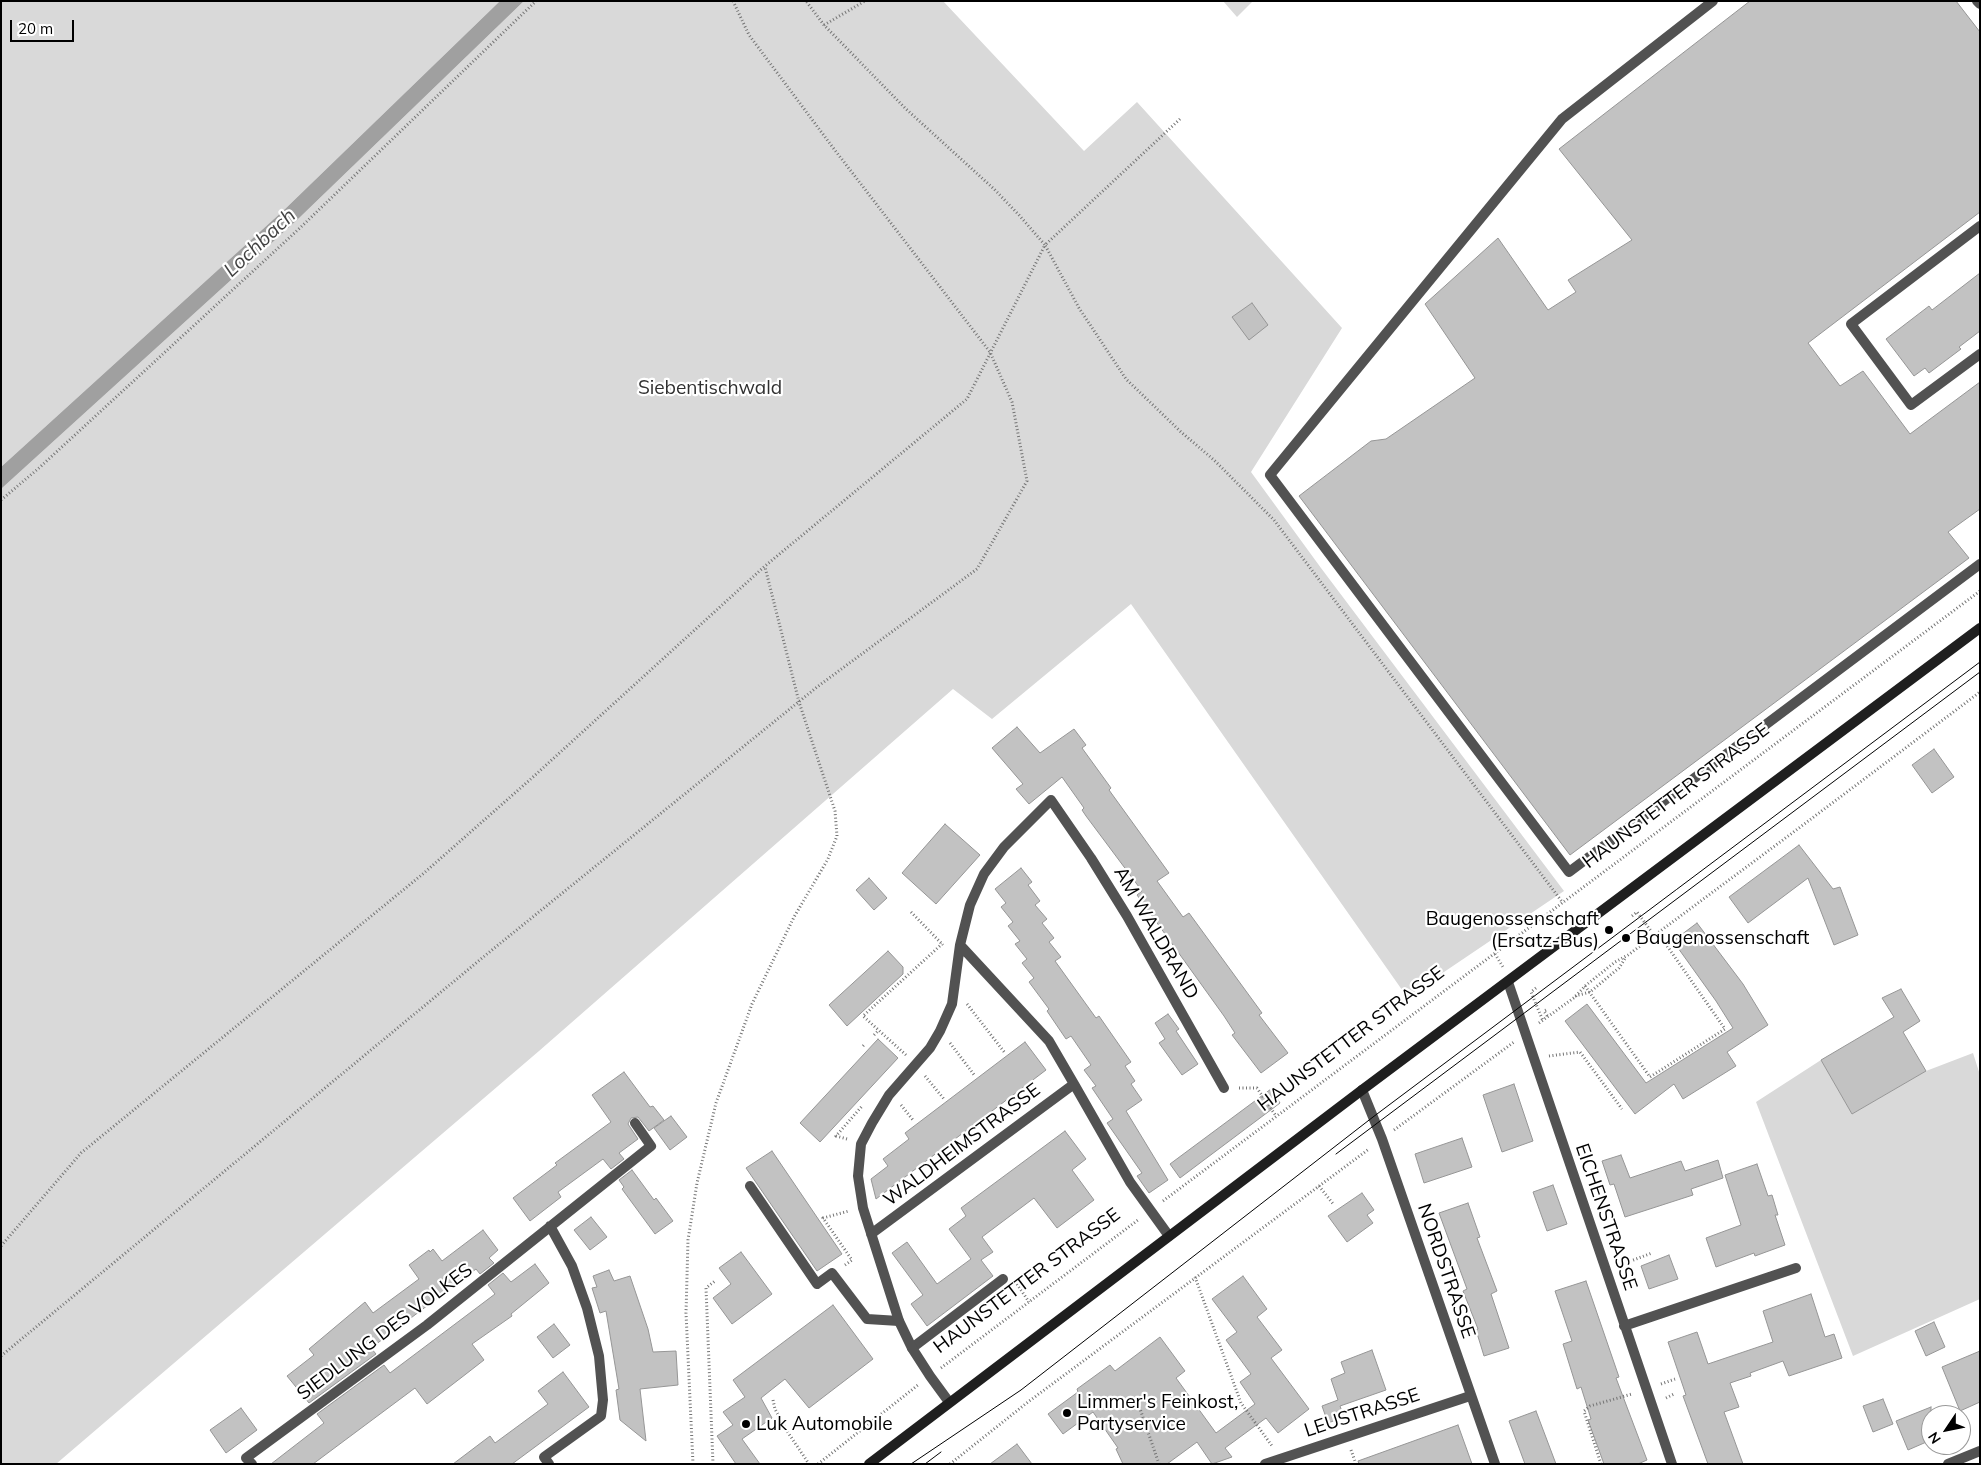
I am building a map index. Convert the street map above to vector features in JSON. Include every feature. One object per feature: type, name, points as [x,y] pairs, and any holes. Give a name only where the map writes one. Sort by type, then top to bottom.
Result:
[{"type":"main road","points":[[870,1464],[1168,1236],[1980,628]]},
{"type":"street","points":[[1713,1],[1562,119],[1270,475],[1569,872],[1980,564]]},
{"type":"street","points":[[1977,1],[1980,4]]},
{"type":"street","points":[[1980,226],[1851,324],[1911,405],[1980,354]]},
{"type":"street","name":"AM WALDRAND","points":[[960,945],[970,905],[984,874],[1004,847],[1051,800],[1091,858],[1127,916],[1224,1088]]},
{"type":"street","points":[[950,1402],[912,1348],[899,1321],[871,1234],[858,1176],[861,1144],[872,1123],[889,1095],[930,1048],[952,1004],[960,945]]},
{"type":"street","points":[[960,945],[1049,1041],[1130,1182],[1168,1236]]},
{"type":"street","name":"EICHENSTRASSE","points":[[1508,982],[1672,1464]]},
{"type":"street","name":"WALDHEIMSTRASSE","points":[[871,1234],[1074,1084]]},
{"type":"street","name":"NORDSTRASSE","points":[[1362,1090],[1382,1139],[1495,1464]]},
{"type":"street","name":"SIEDLUNG DES VOLKES","points":[[252,1464],[246,1458],[427,1325],[651,1146],[635,1123]]},
{"type":"street","points":[[750,1186],[817,1284],[832,1273],[867,1319],[899,1321]]},
{"type":"street","points":[[543,1462],[601,1416],[603,1400],[599,1356],[587,1308],[572,1266],[550,1226]]},
{"type":"street","points":[[1624,1326],[1796,1268]]},
{"type":"street","points":[[912,1348],[1002,1279]]},
{"type":"street","name":"LEUSTRASSE","points":[[1265,1464],[1470,1396]]},
{"type":"street","points":[[1948,1464],[1966,1461],[1980,1451]]},
{"type":"path","points":[[1,500],[39,468],[301,227],[536,1]]},
{"type":"path","points":[[1,1356],[472,966],[799,702],[977,569],[1027,481],[1012,402],[990,352],[749,35],[733,1]]},
{"type":"path","points":[[806,1],[824,25],[906,109],[994,189],[1045,245],[1079,308],[1126,380],[1214,460],[1274,520],[1563,903]]},
{"type":"path","points":[[824,25],[865,1]]},
{"type":"path","points":[[1,1246],[81,1153],[424,873],[547,765],[764,566],[967,399],[1045,245],[1180,119]]},
{"type":"path","points":[[693,1464],[686,1313],[688,1240],[697,1183],[716,1103],[752,1004],[794,918],[828,859],[836,836],[835,811],[799,702],[764,566]]},
{"type":"path","name":"HAUNSTETTER STRASSE","points":[[818,1464],[930,1376],[1150,1210],[1980,591]]},
{"type":"path","points":[[950,1464],[1028,1402],[1195,1277],[1575,997],[1585,986],[1615,962],[1654,936],[1980,692]]},
{"type":"path","points":[[911,912],[958,958]]},
{"type":"path","points":[[1632,916],[1637,912],[1649,932],[1654,936]]},
{"type":"path","points":[[1546,916],[1551,924]]},
{"type":"path","points":[[1585,986],[1650,1078],[1725,1029],[1658,933]]},
{"type":"path","points":[[1514,939],[1520,947]]},
{"type":"path","points":[[942,944],[863,1016],[916,1065],[944,1099]]},
{"type":"path","points":[[1575,997],[1590,992],[1619,968],[1628,955]]},
{"type":"path","points":[[1536,988],[1531,992],[1543,1020]]},
{"type":"path","points":[[952,1004],[967,1004],[1005,1053]]},
{"type":"path","points":[[1546,1010],[1544,1011],[1548,1017]]},
{"type":"path","points":[[874,1035],[879,1030]]},
{"type":"path","points":[[940,1030],[975,1076]]},
{"type":"path","points":[[1534,1058],[1580,1052],[1622,1109]]},
{"type":"path","points":[[1224,1088],[1257,1088],[1276,1116]]},
{"type":"path","points":[[1319,1186],[1334,1205]]},
{"type":"path","points":[[832,1273],[852,1260],[823,1218],[864,1208]]},
{"type":"path","points":[[1606,1271],[1652,1253]]},
{"type":"path","points":[[1195,1277],[1241,1403],[1281,1459]]},
{"type":"path","points":[[713,1464],[706,1288],[715,1281]]},
{"type":"path","points":[[1601,1464],[1584,1411],[1590,1406],[1646,1390]]},
{"type":"path","points":[[1136,1396],[1159,1464]]},
{"type":"path","points":[[773,1400],[775,1409],[787,1431],[809,1464]]},
{"type":"green space","points":[[1,1],[500,1],[285,209],[1,467]]},
{"type":"green space","name":"Siebentischwald","points":[[524,1],[943,1],[1084,151],[1137,102],[1342,328],[1251,472],[1564,891],[1407,997],[1131,604],[992,719],[953,689],[539,1051],[56,1464],[1,1464],[1,489],[296,221]]},
{"type":"green space","points":[[1223,1],[1253,1],[1237,17]]},
{"type":"green space","points":[[1973,1053],[1980,1075],[1980,1299],[1853,1356],[1756,1102],[1821,1060],[1852,1114],[1926,1071]]},
{"type":"water","name":"Lochbach","points":[[500,1],[524,1],[296,221],[1,489],[1,467],[285,209]]},
{"type":"building","points":[[1750,1],[1956,1],[1980,32],[1980,212],[1808,343],[1840,386],[1863,371],[1910,434],[1980,382],[1980,509],[1948,532],[1969,558],[1570,855],[1299,496],[1371,441],[1386,439],[1475,378],[1425,304],[1498,238],[1548,310],[1576,292],[1568,280],[1632,240],[1559,149]]},
{"type":"building","points":[[1980,273],[1980,331],[1959,347],[1961,349],[1929,373],[1925,368],[1914,376],[1886,339],[1929,306],[1932,310]]},
{"type":"building","points":[[1252,303],[1268,325],[1249,340],[1232,317]]},
{"type":"building","points":[[1017,727],[1040,753],[1074,729],[1086,745],[1082,748],[1111,788],[1109,790],[1169,873],[1157,881],[1183,917],[1189,913],[1262,1013],[1259,1015],[1288,1053],[1261,1073],[1232,1035],[1235,1033],[1224,1016],[1137,895],[1142,891],[1086,816],[1082,810],[1084,808],[1062,777],[1029,804],[1016,789],[1023,784],[992,748]]},
{"type":"building","points":[[1934,749],[1954,777],[1932,793],[1912,765]]},
{"type":"building","points":[[945,824],[980,855],[936,904],[902,873]]},
{"type":"building","points":[[1799,845],[1833,889],[1840,887],[1858,935],[1834,945],[1808,878],[1748,923],[1729,897]]},
{"type":"building","points":[[1021,868],[1032,882],[1028,885],[1040,901],[1035,905],[1047,919],[1042,923],[1054,938],[1049,942],[1061,957],[1055,961],[1096,1018],[1099,1016],[1131,1062],[1125,1066],[1135,1081],[1131,1084],[1142,1100],[1126,1111],[1168,1180],[1149,1193],[1137,1176],[1142,1173],[1107,1123],[1113,1119],[1092,1088],[1096,1086],[1084,1070],[1091,1065],[1071,1036],[1066,1039],[1047,1011],[1049,1009],[1029,982],[1034,978],[1022,963],[1027,959],[1015,944],[1020,941],[1008,926],[1013,922],[1001,907],[1006,903],[995,889]]},
{"type":"building","points":[[869,878],[887,898],[874,910],[856,890]]},
{"type":"building","points":[[1697,923],[1743,984],[1768,1025],[1727,1052],[1736,1066],[1683,1099],[1674,1084],[1635,1114],[1565,1021],[1587,1004],[1646,1083],[1733,1028],[1673,941]]},
{"type":"building","points":[[888,951],[903,967],[903,974],[847,1026],[829,1005]]},
{"type":"building","points":[[1901,989],[1920,1021],[1903,1032],[1926,1071],[1852,1114],[1821,1060],[1894,1017],[1882,998]]},
{"type":"building","points":[[1168,1014],[1179,1029],[1176,1031],[1198,1064],[1182,1075],[1159,1043],[1165,1039],[1155,1023]]},
{"type":"building","points":[[878,1039],[898,1058],[820,1142],[800,1123]]},
{"type":"building","points":[[1025,1042],[1046,1070],[876,1199],[871,1179],[888,1166],[883,1159],[909,1139],[905,1133]]},
{"type":"building","points":[[624,1072],[650,1107],[653,1106],[664,1120],[649,1131],[638,1117],[631,1118],[628,1124],[638,1139],[619,1153],[624,1159],[611,1169],[603,1159],[558,1192],[561,1197],[530,1221],[513,1198],[557,1165],[555,1163],[611,1122],[592,1095]]},
{"type":"building","points":[[1514,1084],[1533,1141],[1502,1152],[1483,1095]]},
{"type":"building","points":[[1271,1089],[1280,1103],[1180,1178],[1170,1164]]},
{"type":"building","points":[[671,1116],[687,1137],[670,1150],[654,1128]]},
{"type":"building","points":[[1065,1131],[1086,1159],[1072,1170],[1094,1200],[1057,1228],[1034,1198],[982,1237],[993,1252],[981,1260],[993,1276],[927,1326],[911,1304],[923,1295],[892,1253],[907,1242],[937,1284],[971,1259],[949,1229],[966,1216],[961,1208]]},
{"type":"building","points":[[1462,1138],[1472,1167],[1424,1183],[1415,1154]]},
{"type":"building","points":[[772,1151],[842,1254],[817,1271],[746,1168]]},
{"type":"building","points":[[1621,1155],[1630,1178],[1681,1161],[1685,1171],[1718,1160],[1723,1178],[1691,1189],[1693,1195],[1625,1217],[1614,1184],[1610,1185],[1602,1161]]},
{"type":"building","points":[[1757,1164],[1768,1196],[1772,1195],[1778,1215],[1775,1215],[1785,1245],[1755,1256],[1754,1253],[1716,1267],[1706,1238],[1741,1225],[1725,1175]]},
{"type":"building","points":[[632,1170],[654,1200],[656,1198],[673,1221],[655,1234],[622,1189],[624,1187],[619,1180]]},
{"type":"building","points":[[1553,1185],[1567,1224],[1547,1231],[1533,1192]]},
{"type":"building","points":[[1362,1193],[1374,1210],[1367,1215],[1373,1223],[1347,1242],[1328,1216]]},
{"type":"building","points":[[1468,1203],[1480,1237],[1477,1238],[1497,1291],[1491,1294],[1509,1348],[1484,1356],[1476,1330],[1478,1329],[1463,1291],[1467,1289],[1439,1213]]},
{"type":"building","points":[[591,1217],[607,1237],[590,1250],[574,1230]]},
{"type":"building","points":[[483,1230],[498,1250],[489,1258],[494,1263],[480,1274],[476,1269],[371,1348],[376,1354],[309,1403],[287,1376],[314,1355],[309,1349],[365,1302],[373,1313],[419,1279],[409,1265],[429,1250],[430,1252],[433,1249],[442,1261]]},
{"type":"building","points":[[741,1252],[772,1294],[732,1324],[713,1298],[731,1284],[719,1268]]},
{"type":"building","points":[[1669,1255],[1678,1279],[1649,1289],[1641,1266]]},
{"type":"building","points":[[535,1264],[549,1283],[511,1314],[512,1316],[472,1344],[484,1360],[427,1404],[415,1388],[313,1464],[271,1464],[324,1423],[317,1414],[384,1365],[390,1373],[495,1294],[488,1285],[503,1273],[511,1282]]},
{"type":"building","points":[[609,1270],[614,1281],[630,1276],[648,1329],[653,1352],[676,1351],[678,1385],[640,1389],[646,1441],[620,1420],[616,1390],[619,1389],[606,1311],[600,1313],[592,1288],[597,1287],[593,1276]]},
{"type":"building","points":[[1243,1276],[1267,1309],[1257,1317],[1282,1350],[1271,1358],[1309,1409],[1278,1433],[1266,1418],[1225,1448],[1232,1457],[1212,1464],[1197,1442],[1167,1464],[1123,1464],[1116,1449],[1118,1448],[1093,1412],[1063,1434],[1048,1414],[1078,1392],[1077,1389],[1110,1365],[1115,1371],[1160,1337],[1185,1371],[1176,1378],[1216,1433],[1255,1404],[1240,1382],[1251,1374],[1226,1340],[1237,1332],[1212,1299]]},
{"type":"building","points":[[1586,1281],[1619,1377],[1616,1378],[1647,1460],[1638,1464],[1604,1464],[1588,1420],[1591,1419],[1581,1387],[1577,1389],[1563,1344],[1572,1341],[1555,1291]]},
{"type":"building","points":[[1811,1294],[1825,1337],[1834,1334],[1842,1358],[1789,1376],[1783,1361],[1750,1373],[1751,1376],[1730,1383],[1739,1407],[1724,1412],[1743,1464],[1708,1464],[1683,1396],[1686,1395],[1668,1342],[1697,1332],[1708,1364],[1773,1342],[1763,1311]]},
{"type":"building","points":[[833,1305],[873,1359],[809,1408],[785,1379],[761,1398],[772,1418],[742,1439],[760,1464],[736,1464],[717,1436],[733,1425],[723,1412],[745,1397],[733,1380]]},
{"type":"building","points":[[1934,1322],[1945,1347],[1926,1356],[1915,1331]]},
{"type":"building","points":[[554,1324],[570,1345],[553,1358],[537,1337]]},
{"type":"building","points":[[1372,1350],[1386,1390],[1340,1406],[1344,1417],[1328,1423],[1322,1406],[1338,1400],[1331,1379],[1345,1373],[1341,1362]]},
{"type":"building","points":[[1980,1351],[1980,1402],[1971,1406],[1958,1405],[1942,1367]]},
{"type":"building","points":[[563,1372],[589,1407],[512,1464],[453,1464],[490,1436],[495,1443],[548,1404],[538,1391]]},
{"type":"building","points":[[1883,1399],[1893,1424],[1873,1432],[1863,1406]]},
{"type":"building","points":[[241,1408],[257,1430],[226,1453],[210,1430]]},
{"type":"building","points":[[1536,1411],[1556,1464],[1525,1464],[1509,1421]]},
{"type":"building","points":[[1921,1411],[1921,1444],[1908,1450],[1896,1421]]},
{"type":"building","points":[[1458,1425],[1472,1464],[1359,1464],[1358,1461]]},
{"type":"building","points":[[1017,1444],[1032,1464],[990,1464]]},
{"type":"tram line","points":[[911,1464],[1021,1390],[1373,1117],[1980,662]]},
{"type":"tram line","points":[[1336,1154],[1980,672]]},
{"type":"tram line","points":[[925,1464],[941,1452]]},
{"type":"place","name":"Baugenossenschaft (Ersatz-Bus)","points":[[1609,930]]},
{"type":"place","name":"Baugenossenschaft","points":[[1626,938]]},
{"type":"place","name":"Limmer's Feinkost, Partyservice","points":[[1067,1413]]},
{"type":"place","name":"Luk Automobile","points":[[746,1424]]}]
